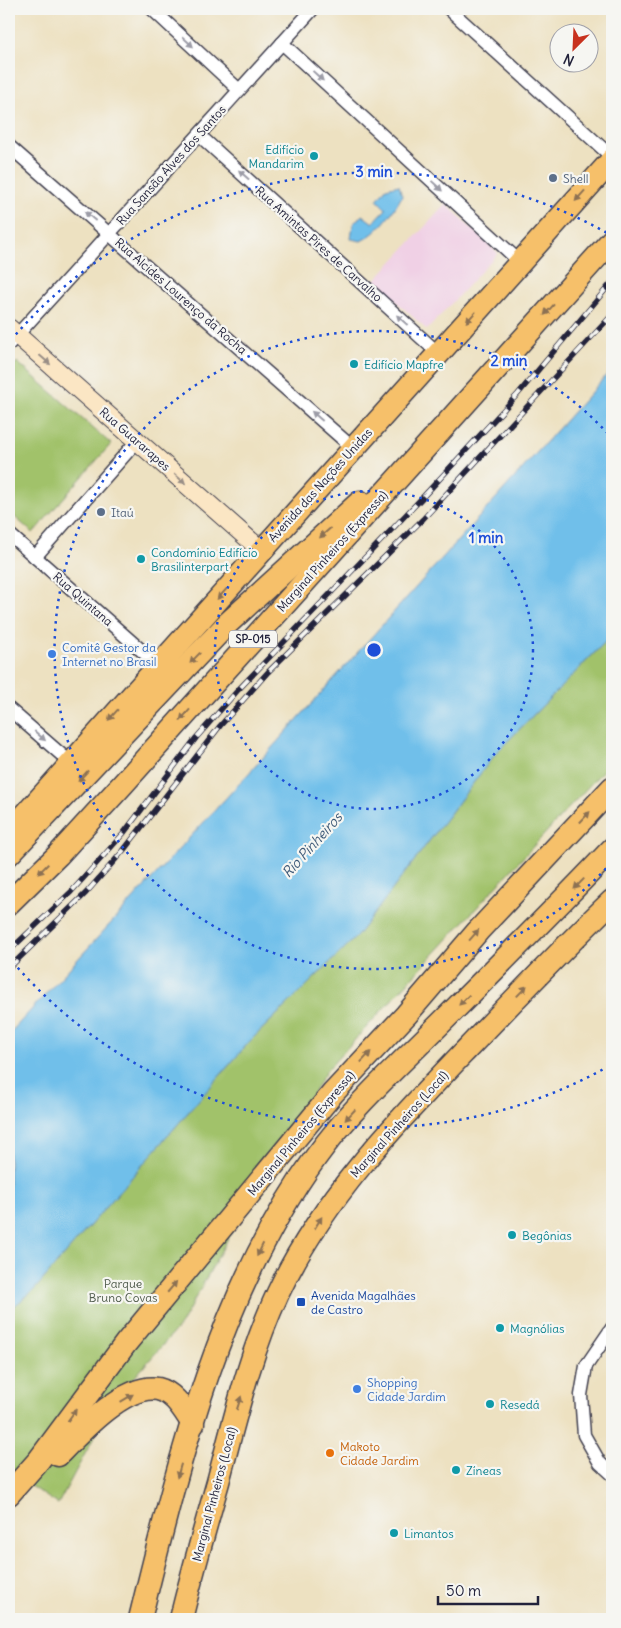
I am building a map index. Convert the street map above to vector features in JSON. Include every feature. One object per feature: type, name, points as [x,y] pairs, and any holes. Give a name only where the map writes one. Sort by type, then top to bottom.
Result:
[{"type":"highway","name":"Avenida das Nações Unidas","points":[[9,833],[612,159]]},
{"type":"highway","points":[[581,274],[612,227]]},
{"type":"highway","name":"Marginal Pinheiros (Expressa)","points":[[9,903],[58,855],[123,784],[612,240]]},
{"type":"highway","points":[[9,854],[228,623],[358,503],[428,445]]},
{"type":"highway","name":"Marginal Pinheiros (Expressa)","points":[[9,1494],[39,1460],[126,1343],[333,1093],[406,1015],[478,931],[612,788]]},
{"type":"highway","points":[[140,1619],[164,1522],[193,1424],[232,1307],[271,1226],[316,1158],[347,1117],[538,927],[612,849]]},
{"type":"highway","name":"Marginal Pinheiros (Local)","points":[[181,1619],[235,1415],[256,1350],[278,1293],[306,1243],[326,1210],[364,1161],[404,1115],[572,940],[612,901]]},
{"type":"highway","points":[[9,1494],[55,1458],[90,1422],[139,1390],[159,1390],[173,1397],[193,1424]]},
{"type":"highway","points":[[175,1619],[187,1593]]},
{"type":"street","points":[[152,9],[239,90]]},
{"type":"street","name":"Rua Sansão Alves dos Santos","points":[[11,336],[109,233],[314,9]]},
{"type":"street","points":[[449,9],[612,159]]},
{"type":"street","points":[[282,43],[520,262]]},
{"type":"street","name":"Rua Amintas Pires de Carvalho","points":[[199,135],[438,353]]},
{"type":"street","name":"Rua Alcides Lourenço da Rocha","points":[[9,146],[353,448]]},
{"type":"street","name":"Rua Guararapes","points":[[11,336],[261,550]]},
{"type":"street","points":[[35,557],[137,442]]},
{"type":"street","name":"Rua Quintana","points":[[9,534],[158,665]]},
{"type":"street","points":[[9,709],[71,763]]},
{"type":"street","points":[[610,1330],[586,1366],[580,1395],[584,1435],[600,1463],[612,1474]]},
{"type":"shaded area","points":[[446,204],[498,253],[427,330],[374,281]]},
{"type":"green space","points":[[17,362],[111,444],[33,533],[9,512],[9,371]]},
{"type":"green space","name":"Parque Bruno Covas","points":[[612,635],[612,761],[327,1070],[259,1182],[181,1324],[113,1402],[58,1504],[27,1484],[9,1468],[9,1310],[34,1290],[250,1041],[357,936],[496,753]]},
{"type":"water","points":[[399,185],[402,196],[384,222],[361,241],[351,239],[353,224],[362,215],[373,223],[386,209],[377,200],[386,188]]},
{"type":"water","name":"Rio Pinheiros","points":[[612,369],[612,635],[496,753],[357,936],[250,1041],[34,1290],[9,1310],[9,1034],[260,761]]},
{"type":"railway","points":[[9,951],[71,892],[123,834],[196,738],[238,690],[421,499],[518,394],[612,282]]},
{"type":"railway","points":[[9,968],[86,893],[123,851],[220,726],[268,672],[423,519],[612,315]]},
{"type":"place","name":"Edifício Mandarim","points":[[314,156]]},
{"type":"place","name":"Shell","points":[[553,178]]},
{"type":"place","name":"Edifício Mapfre","points":[[354,364]]},
{"type":"place","name":"Itaú","points":[[101,512]]},
{"type":"place","name":"Condomínio Edifício Brasilinterpart","points":[[141,559]]},
{"type":"place","name":"Comitê Gestor da Internet no Brasil","points":[[52,654]]},
{"type":"place","name":"Begônias","points":[[512,1235]]},
{"type":"place","name":"Avenida Magalhães de Castro","points":[[301,1302]]},
{"type":"place","name":"Magnólias","points":[[500,1328]]},
{"type":"place","name":"Shopping Cidade Jardim","points":[[357,1389]]},
{"type":"place","name":"Resedá","points":[[490,1404]]},
{"type":"place","name":"Makoto Cidade Jardim","points":[[330,1453]]},
{"type":"place","name":"Zíneas","points":[[456,1470]]},
{"type":"place","name":"Limantos","points":[[394,1533]]}]
